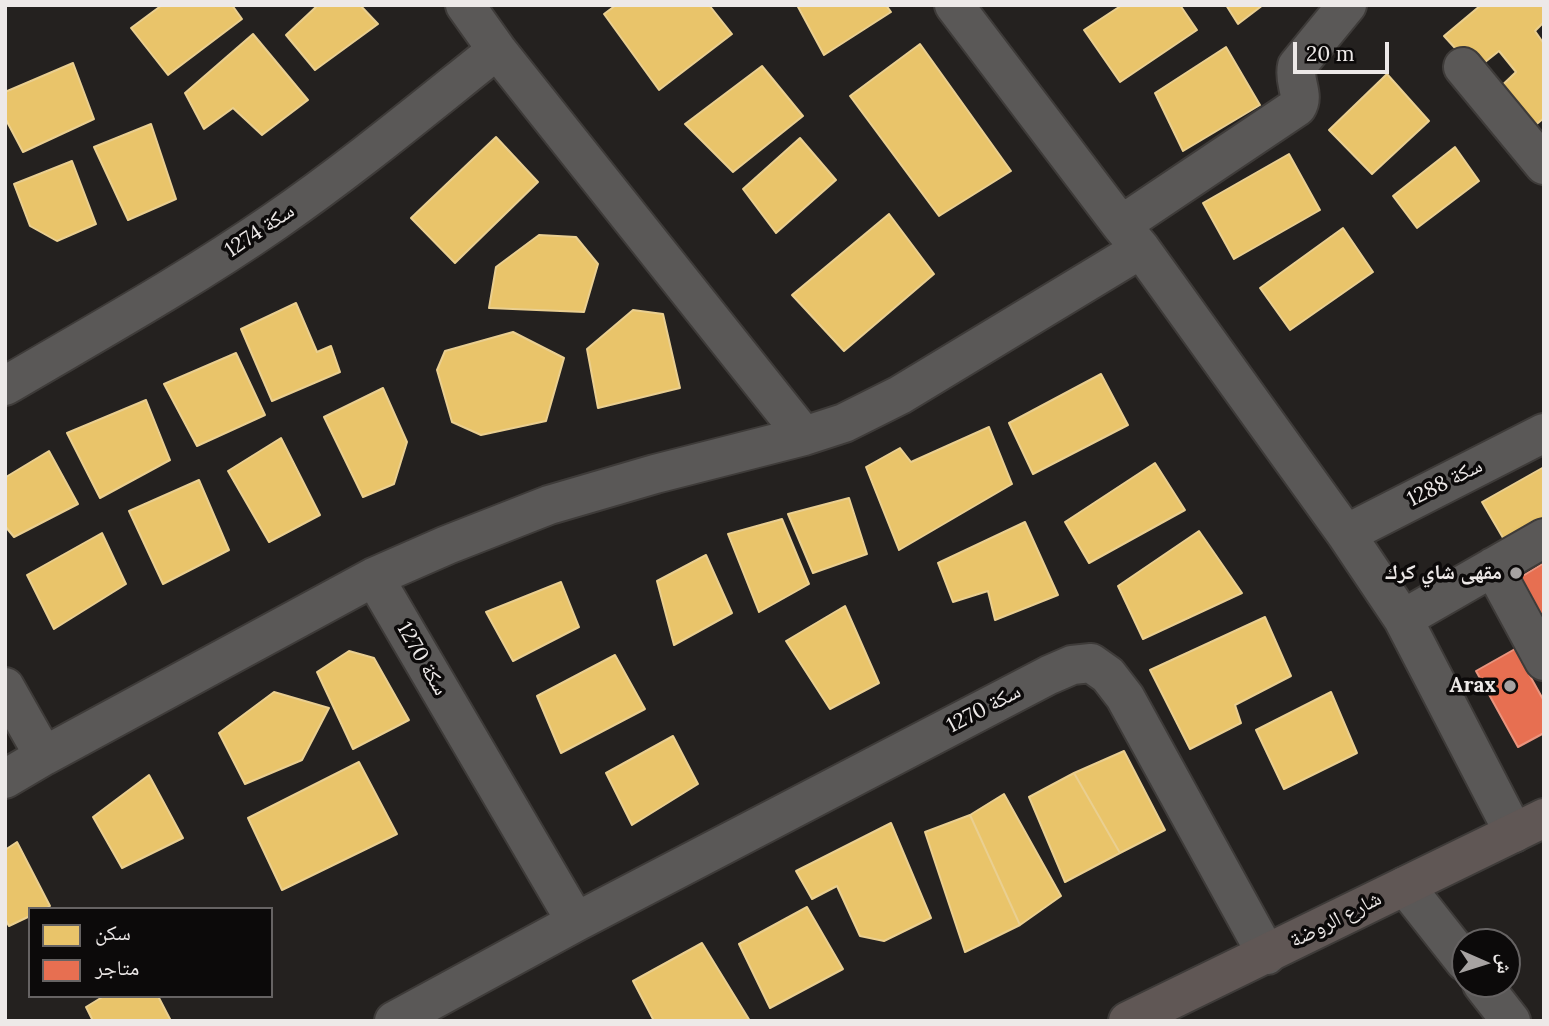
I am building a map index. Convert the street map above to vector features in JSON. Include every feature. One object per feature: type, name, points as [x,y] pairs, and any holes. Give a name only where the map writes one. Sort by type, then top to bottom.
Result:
[{"type":"main road","name":"شارع الروضة","points":[[1128,1021],[1529,826]]},
{"type":"street","points":[[465,5],[497,50],[804,436]]},
{"type":"street","points":[[954,5],[1131,237],[1346,534],[1403,620],[1529,826]]},
{"type":"street","points":[[5,779],[374,577],[447,545],[549,505],[844,423],[900,395],[1131,237],[1297,107],[1301,96],[1295,74],[1297,66],[1347,5]]},
{"type":"street","name":"سكة 1274","points":[[5,386],[203,268],[271,224],[332,181],[497,50]]},
{"type":"street","points":[[1463,67],[1544,165]]},
{"type":"street","name":"سكة 1288","points":[[1346,534],[1544,433]]},
{"type":"street","points":[[1403,620],[1544,538]]},
{"type":"street","points":[[1493,567],[1544,661]]},
{"type":"street","name":"سكة 1270","points":[[374,577],[576,922]]},
{"type":"street","name":"سكة 1270","points":[[394,1021],[576,922],[1072,664],[1091,663],[1108,675],[1125,696],[1267,955]]},
{"type":"street","points":[[5,687],[44,756]]},
{"type":"street","points":[[1405,886],[1451,944]]},
{"type":"street","points":[[1493,998],[1511,1021]]},
{"type":"building: سكن","points":[[162,5],[232,5],[242,19],[168,75],[131,28]]},
{"type":"building: سكن","points":[[318,5],[360,5],[378,24],[315,70],[286,35]]},
{"type":"building: سكن","points":[[616,5],[709,5],[732,34],[659,90],[604,14]]},
{"type":"building: سكن","points":[[797,5],[886,5],[891,12],[824,55]]},
{"type":"building: سكن","points":[[1122,5],[1180,5],[1197,30],[1120,82],[1084,30]]},
{"type":"building: سكن","points":[[1226,5],[1263,5],[1238,24]]},
{"type":"building: سكن","points":[[1481,5],[1544,5],[1544,22],[1535,31],[1544,44],[1544,118],[1527,132],[1494,93],[1516,72],[1499,51],[1475,70],[1444,36]]},
{"type":"building: سكن","points":[[253,34],[308,100],[262,135],[233,108],[204,129],[185,93]]},
{"type":"building: سكن","points":[[920,44],[1011,171],[939,216],[850,96]]},
{"type":"building: سكن","points":[[1226,47],[1260,105],[1183,151],[1155,93]]},
{"type":"building: سكن","points":[[73,63],[94,119],[23,152],[5,118],[5,92]]},
{"type":"building: سكن","points":[[762,66],[803,116],[733,172],[685,124]]},
{"type":"building: سكن","points":[[1387,74],[1429,121],[1372,174],[1329,130]]},
{"type":"building: سكن","points":[[151,124],[176,199],[128,220],[94,147]]},
{"type":"building: سكن","points":[[496,137],[538,182],[455,263],[411,218]]},
{"type":"building: سكن","points":[[800,138],[836,180],[776,233],[743,189]]},
{"type":"building: سكن","points":[[1455,147],[1479,181],[1417,228],[1393,196]]},
{"type":"building: سكن","points":[[1289,154],[1320,210],[1234,259],[1203,203]]},
{"type":"building: سكن","points":[[72,161],[96,224],[57,241],[30,226],[14,184]]},
{"type":"building: سكن","points":[[889,214],[934,274],[844,351],[792,295]]},
{"type":"building: سكن","points":[[1343,228],[1373,272],[1290,330],[1260,288]]},
{"type":"building: سكن","points":[[539,235],[576,237],[598,264],[584,312],[489,308],[496,267]]},
{"type":"building: سكن","points":[[296,303],[317,352],[331,346],[340,372],[272,401],[241,329]]},
{"type":"building: سكن","points":[[633,310],[663,314],[680,388],[598,408],[587,349]]},
{"type":"building: سكن","points":[[513,332],[564,358],[546,421],[481,435],[452,422],[437,370],[445,351]]},
{"type":"building: سكن","points":[[236,353],[265,415],[197,446],[164,384]]},
{"type":"building: سكن","points":[[1101,374],[1128,425],[1033,474],[1009,423]]},
{"type":"building: سكن","points":[[383,388],[407,442],[394,484],[363,497],[324,417]]},
{"type":"building: سكن","points":[[146,400],[170,460],[100,498],[67,433]]},
{"type":"building: سكن","points":[[989,427],[1012,484],[899,550],[866,467],[900,448],[911,462]]},
{"type":"building: سكن","points":[[281,438],[320,515],[269,542],[228,471]]},
{"type":"building: سكن","points":[[49,451],[78,504],[14,537],[5,526],[6,477]]},
{"type":"building: سكن","points":[[1155,463],[1185,510],[1089,563],[1065,522]]},
{"type":"building: سكن","points":[[1544,467],[1544,522],[1506,543],[1482,502]]},
{"type":"building: سكن","points":[[199,480],[229,550],[163,584],[129,511]]},
{"type":"building: سكن","points":[[849,498],[867,554],[813,573],[788,514]]},
{"type":"building: سكن","points":[[782,519],[809,584],[759,612],[728,534]]},
{"type":"building: سكن","points":[[1025,522],[1058,595],[995,620],[988,591],[953,602],[938,563]]},
{"type":"building: سكن","points":[[1199,531],[1242,593],[1143,639],[1118,586]]},
{"type":"building: سكن","points":[[102,533],[126,584],[54,629],[27,575]]},
{"type":"building: سكن","points":[[706,555],[732,613],[674,645],[657,581]]},
{"type":"building: سكن","points":[[561,582],[579,627],[513,661],[486,612]]},
{"type":"building: سكن","points":[[845,606],[879,683],[830,709],[786,641]]},
{"type":"building: سكن","points":[[1265,617],[1291,676],[1235,705],[1241,723],[1190,749],[1150,670]]},
{"type":"building: سكن","points":[[349,651],[374,658],[409,720],[353,749],[317,672]]},
{"type":"building: سكن","points":[[615,655],[645,709],[561,753],[537,696]]},
{"type":"building: سكن","points":[[274,692],[329,708],[302,760],[245,784],[219,733]]},
{"type":"building: سكن","points":[[1331,692],[1357,753],[1284,789],[1256,730]]},
{"type":"building: سكن","points":[[673,736],[698,784],[632,825],[606,773]]},
{"type":"building: سكن","points":[[1124,751],[1165,830],[1120,853],[1074,773]]},
{"type":"building: سكن","points":[[359,762],[397,834],[282,890],[248,818]]},
{"type":"building: سكن","points":[[1074,773],[1120,853],[1065,882],[1029,797]]},
{"type":"building: سكن","points":[[149,775],[183,838],[122,868],[93,817]]},
{"type":"building: سكن","points":[[1004,794],[1061,896],[1020,925],[970,815]]},
{"type":"building: سكن","points":[[970,815],[1020,925],[965,952],[925,832]]},
{"type":"building: سكن","points":[[891,823],[931,918],[884,941],[860,936],[837,886],[812,899],[796,871]]},
{"type":"building: سكن","points":[[17,842],[50,906],[28,907],[28,917],[9,926],[5,919],[5,850]]},
{"type":"building: سكن","points":[[807,907],[843,969],[770,1008],[739,944]]},
{"type":"building: سكن","points":[[702,943],[750,1021],[654,1021],[633,981]]},
{"type":"building: سكن","points":[[101,998],[159,998],[171,1021],[93,1021],[86,1007]]},
{"type":"building: متاجر","points":[[1544,563],[1544,620],[1521,577]]},
{"type":"building: متاجر","name":"Arax","points":[[1515,649],[1544,701],[1544,733],[1518,747],[1476,671]]},
{"type":"place","name":"مقهى شاي كرك","points":[[1516,573]]},
{"type":"place","name":"Arax","points":[[1510,686]]}]
